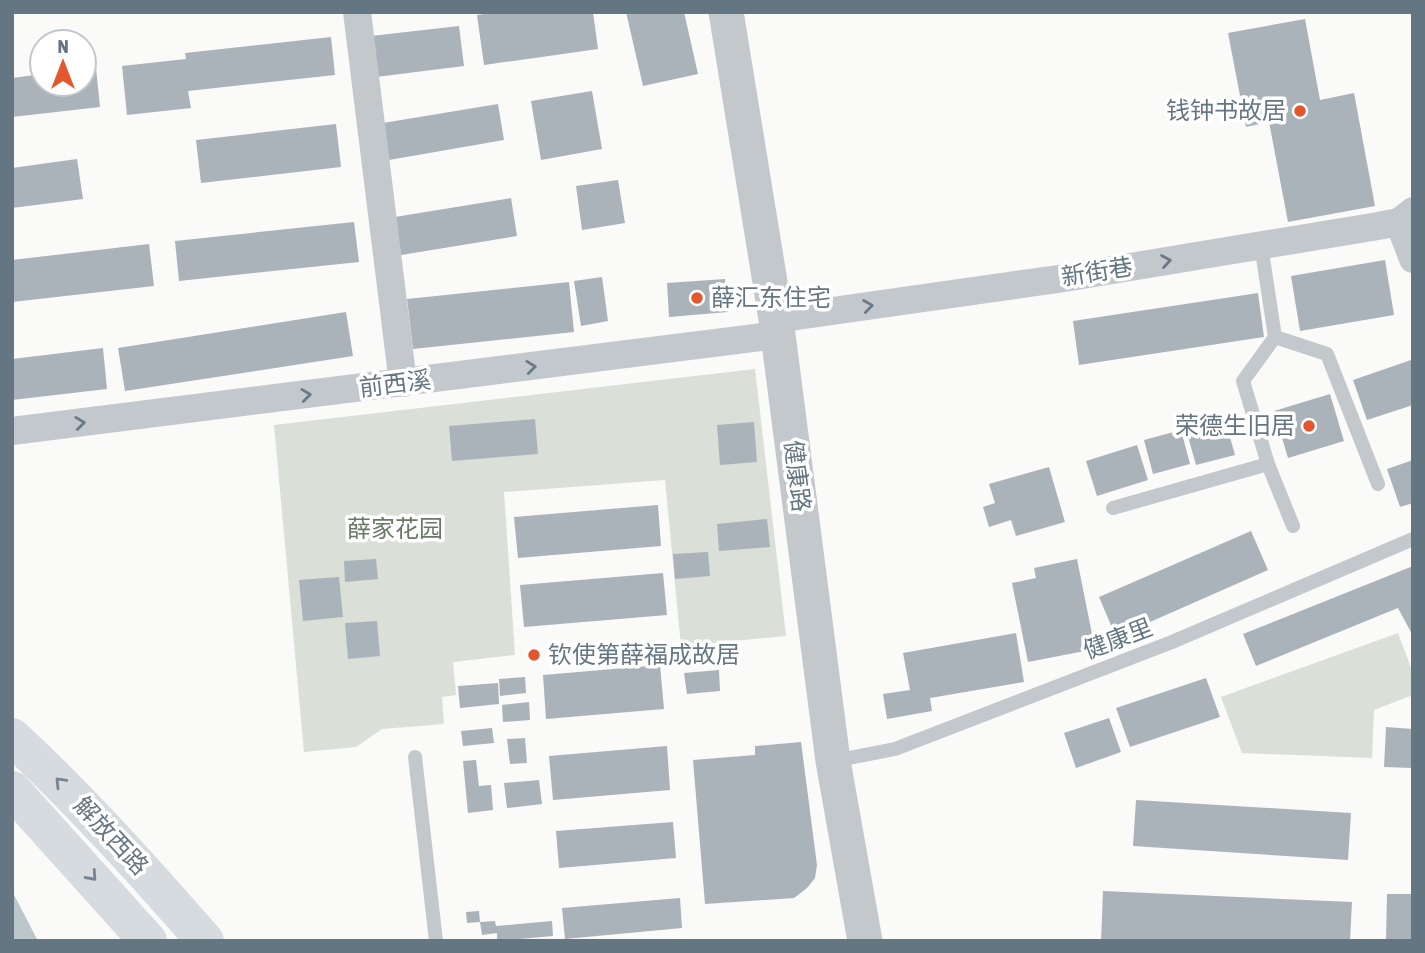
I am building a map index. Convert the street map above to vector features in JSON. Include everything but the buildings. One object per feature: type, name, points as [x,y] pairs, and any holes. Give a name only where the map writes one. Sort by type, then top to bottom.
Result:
[{"type":"main road","name":"解放西路","points":[[12,737],[54,776],[205,941]]},
{"type":"main road","name":"解放西路","points":[[12,790],[148,941]]},
{"type":"street","points":[[357,12],[403,383]]},
{"type":"street","name":"健康路","points":[[726,12],[777,327],[833,761],[865,941]]},
{"type":"street","points":[[1406,216],[1413,259]]},
{"type":"street","name":"新街巷","points":[[777,327],[1261,245],[1406,216]]},
{"type":"street","name":"前西溪","points":[[12,431],[403,383],[777,327]]},
{"type":"lane","points":[[1261,245],[1275,337],[1243,381],[1268,464],[1293,526]]},
{"type":"lane","points":[[1275,337],[1327,354],[1378,484]]},
{"type":"lane","points":[[1113,508],[1268,464]]},
{"type":"lane","name":"健康里","points":[[833,761],[907,745],[1172,642],[1413,539]]},
{"type":"lane","points":[[415,757],[436,941]]},
{"type":"green space","name":"薛家花园","points":[[755,369],[786,636],[681,646],[665,480],[504,492],[515,655],[453,662],[456,695],[442,697],[444,724],[382,729],[356,747],[304,752],[274,425]]},
{"type":"green space","points":[[1398,633],[1413,673],[1413,695],[1374,710],[1372,758],[1242,753],[1221,697]]},
{"type":"shaded area","points":[[12,891],[38,941],[12,941]]},
{"type":"place","name":"钱钟书故居","points":[[1300,111]]},
{"type":"place","name":"薛汇东住宅","points":[[697,298]]},
{"type":"place","name":"荣德生旧居","points":[[1309,426]]},
{"type":"place","name":"钦使第薛福成故居","points":[[534,655]]}]
